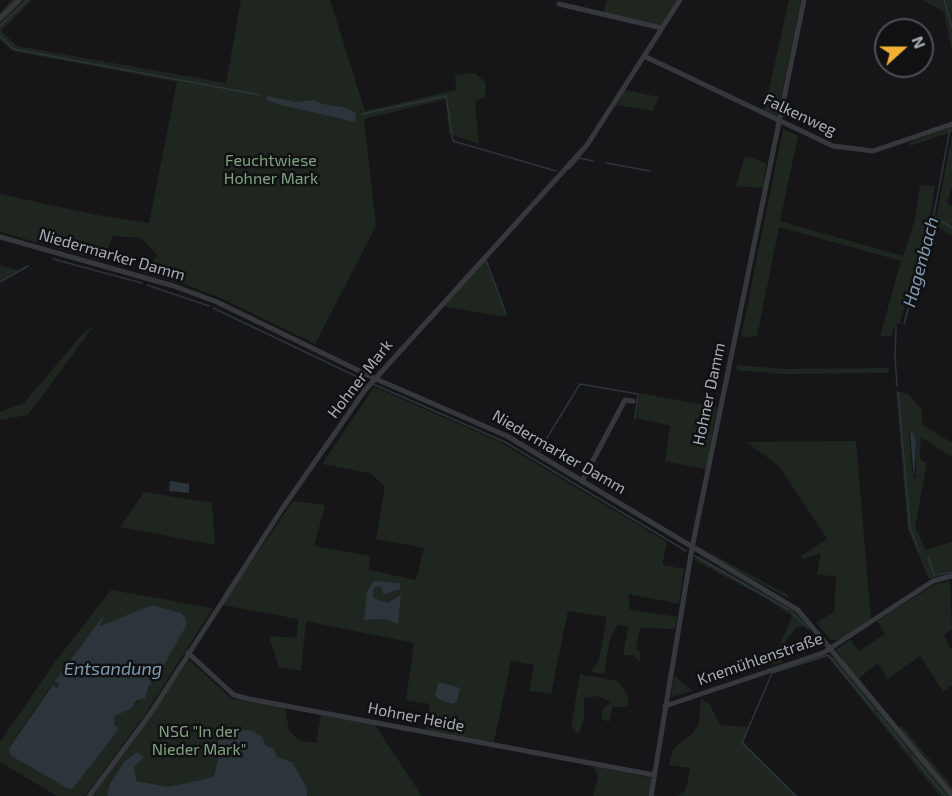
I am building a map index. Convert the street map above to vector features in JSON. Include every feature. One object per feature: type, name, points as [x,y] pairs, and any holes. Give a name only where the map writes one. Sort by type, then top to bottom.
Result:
[{"type":"street","points":[[0,18],[19,0]]},
{"type":"street","name":"Hohner Mark","points":[[89,796],[150,714],[282,508],[374,378],[587,145],[680,0]]},
{"type":"street","name":"Hohner Damm","points":[[651,796],[664,706],[692,548],[804,0]]},
{"type":"street","points":[[559,4],[662,28]]},
{"type":"street","name":"Falkenweg","points":[[644,56],[833,146],[862,152],[873,151],[952,124]]},
{"type":"street","name":"Niedermarker Damm","points":[[0,237],[174,286],[217,302],[374,378],[485,424],[798,610],[952,795]]},
{"type":"street","points":[[582,482],[625,400],[633,401]]},
{"type":"street","name":"Knemühlenstraße","points":[[664,706],[832,649],[925,586],[952,576]]},
{"type":"street","name":"Hohner Heide","points":[[188,653],[234,694],[249,699],[654,775]]},
{"type":"green space","name":"Feuchtwiese Hohner Mark","points":[[11,0],[32,0],[1,31],[17,46],[226,83],[241,0],[330,0],[365,111],[456,90],[455,75],[475,73],[486,83],[485,97],[475,101],[479,144],[449,134],[446,99],[364,119],[376,226],[315,344],[221,298],[187,285],[144,273],[157,255],[141,238],[113,236],[103,261],[0,232],[0,194],[97,215],[149,223],[177,82],[13,51],[0,40],[0,13]]},
{"type":"green space","points":[[607,0],[678,0],[661,25],[604,12]]},
{"type":"green space","points":[[789,0],[801,0],[777,117],[764,111]]},
{"type":"green space","points":[[923,0],[952,0],[952,53],[944,12]]},
{"type":"green space","points":[[625,90],[659,97],[653,111],[615,105]]},
{"type":"green space","points":[[952,127],[952,132],[910,146],[910,142]]},
{"type":"green space","points":[[783,129],[798,136],[780,221],[903,256],[915,219],[920,185],[935,186],[930,217],[900,323],[894,326],[892,336],[880,336],[901,261],[779,227],[757,336],[741,337]]},
{"type":"green space","points":[[952,134],[952,187],[947,203],[952,206],[952,236],[935,225]]},
{"type":"green space","points":[[745,156],[766,163],[763,188],[736,186]]},
{"type":"green space","points":[[485,258],[506,317],[442,306]]},
{"type":"green space","points":[[0,265],[20,271],[0,282]]},
{"type":"green space","points":[[93,327],[28,415],[0,420],[0,412],[24,403],[84,332]]},
{"type":"green space","points":[[737,365],[783,369],[889,368],[888,373],[781,374],[737,370]]},
{"type":"green space","points":[[374,387],[498,441],[667,542],[662,565],[684,569],[679,604],[629,594],[629,609],[677,617],[675,629],[640,628],[636,649],[641,653],[640,662],[632,655],[623,655],[628,627],[618,625],[610,638],[604,674],[591,672],[599,660],[607,617],[568,611],[551,694],[529,691],[534,665],[511,661],[494,742],[426,730],[430,704],[406,700],[414,643],[306,621],[301,671],[279,667],[269,636],[297,638],[298,619],[222,605],[293,501],[325,505],[314,546],[370,556],[369,570],[416,580],[424,548],[376,539],[385,486],[370,473],[322,464]],"holes":[[[374,581],[400,589],[383,595],[381,585],[374,588],[373,598],[380,602],[388,603],[401,595],[384,619],[365,620]]]},
{"type":"green space","points":[[896,391],[908,394],[922,410],[922,424],[952,443],[952,457],[921,437],[920,459],[927,463],[915,527],[926,550],[952,542],[952,571],[929,579],[908,530]],"holes":[[[909,432],[914,435],[916,478],[913,479]]]},
{"type":"green space","points":[[639,393],[717,407],[706,469],[665,461],[670,426],[637,418]]},
{"type":"green space","points":[[856,441],[871,619],[840,640],[831,640],[816,623],[834,612],[836,577],[817,574],[821,553],[802,559],[801,556],[827,539],[779,466],[746,442]]},
{"type":"green space","points":[[144,492],[212,503],[215,545],[120,527]]},
{"type":"green space","points":[[701,548],[788,595],[788,598],[700,551]]},
{"type":"green space","points":[[699,556],[796,612],[809,625],[796,628],[786,640],[781,663],[772,664],[792,616],[769,600],[694,560]]},
{"type":"green space","points":[[950,581],[952,630],[944,634],[950,649],[952,648],[952,685],[943,692],[920,656],[888,679],[878,663],[858,679],[898,728],[902,726],[952,786],[952,796],[940,796],[827,656],[842,658],[836,650],[850,640],[859,651],[885,634],[877,621],[934,585]]},
{"type":"green space","points":[[111,590],[213,608],[146,713],[85,796],[57,796],[0,762],[0,742],[55,662]],"holes":[[[181,613],[186,618],[160,672],[150,684],[149,691],[131,708],[115,716],[113,725],[119,729],[72,788],[9,747],[51,686],[57,689],[59,684],[55,681],[103,618],[99,626],[116,620]]]},
{"type":"green space","name":"NSG \"In der Nieder Mark\"","points":[[188,659],[232,699],[285,708],[289,731],[300,741],[316,743],[321,715],[375,725],[422,796],[91,796]]},
{"type":"green space","points":[[580,674],[618,681],[629,698],[627,707],[613,707],[609,722],[602,719],[602,710],[612,702],[596,696],[584,698],[584,720],[578,734],[571,727]]},
{"type":"green space","points":[[674,675],[693,691],[671,697]]},
{"type":"green space","points":[[701,698],[710,705],[720,725],[748,727],[743,742],[797,796],[677,796],[686,790],[690,768],[669,765],[673,749],[693,733],[699,723]]},
{"type":"green space","points":[[593,766],[651,778],[649,794],[661,796],[593,796],[598,776]]},
{"type":"water","points":[[267,96],[296,102],[315,100],[322,104],[343,107],[356,113],[355,122],[277,104],[267,100]]},
{"type":"water","points":[[910,431],[916,443],[914,480]]},
{"type":"water","points":[[170,481],[189,484],[189,493],[169,491]]},
{"type":"water","points":[[374,581],[400,583],[400,589],[383,595],[381,586],[374,588],[373,598],[388,603],[401,594],[398,624],[384,619],[364,620],[367,591]]},
{"type":"water","name":"Entsandung","points":[[152,605],[181,613],[186,618],[186,626],[160,672],[150,684],[145,698],[136,701],[132,708],[115,716],[114,725],[119,729],[73,788],[67,788],[10,755],[9,748],[52,686],[57,688],[59,684],[55,681],[104,615],[100,626]]},
{"type":"water","points":[[439,682],[460,688],[457,702],[452,704],[438,699],[435,694]]},
{"type":"water","points":[[224,727],[253,731],[262,737],[266,746],[274,749],[277,757],[292,762],[307,789],[307,796],[107,796],[110,784],[124,762],[137,752],[144,757],[134,767],[136,781],[168,787],[214,777],[218,760],[218,737]]},
{"type":"waterway","points":[[0,26],[28,0]]},
{"type":"waterway","name":"Hagenbach","points":[[944,0],[952,27]]},
{"type":"waterway","points":[[0,36],[13,49],[260,95]]},
{"type":"waterway","points":[[362,114],[446,96],[453,141],[556,171]]},
{"type":"waterway","name":"Hagenbach","points":[[904,324],[933,219],[950,129]]},
{"type":"waterway","points":[[569,169],[579,158],[593,161]]},
{"type":"waterway","points":[[606,163],[650,171]]},
{"type":"waterway","points":[[935,217],[952,228]]},
{"type":"waterway","points":[[53,259],[142,283]]},
{"type":"waterway","points":[[486,260],[506,314]]},
{"type":"waterway","points":[[0,282],[28,266]]},
{"type":"waterway","points":[[147,285],[209,306]]},
{"type":"waterway","points":[[213,308],[364,380]]},
{"type":"waterway","name":"Hagenbach","points":[[896,327],[897,386]]},
{"type":"waterway","points":[[373,384],[505,442],[686,551]]},
{"type":"waterway","points":[[539,451],[580,384],[638,394],[635,418]]},
{"type":"waterway","name":"Hagenbach","points":[[898,392],[910,528],[919,551]]},
{"type":"waterway","points":[[695,556],[789,610]]},
{"type":"waterway","name":"Hagenbach","points":[[928,558],[935,576]]},
{"type":"waterway","name":"Hagenbach","points":[[939,575],[952,572]]},
{"type":"waterway","points":[[792,613],[809,629]]},
{"type":"waterway","points":[[796,796],[742,743],[772,673],[829,655]]},
{"type":"waterway","points":[[829,656],[873,709]]},
{"type":"waterway","points":[[877,713],[908,751]]},
{"type":"waterway","points":[[912,756],[945,796]]}]
